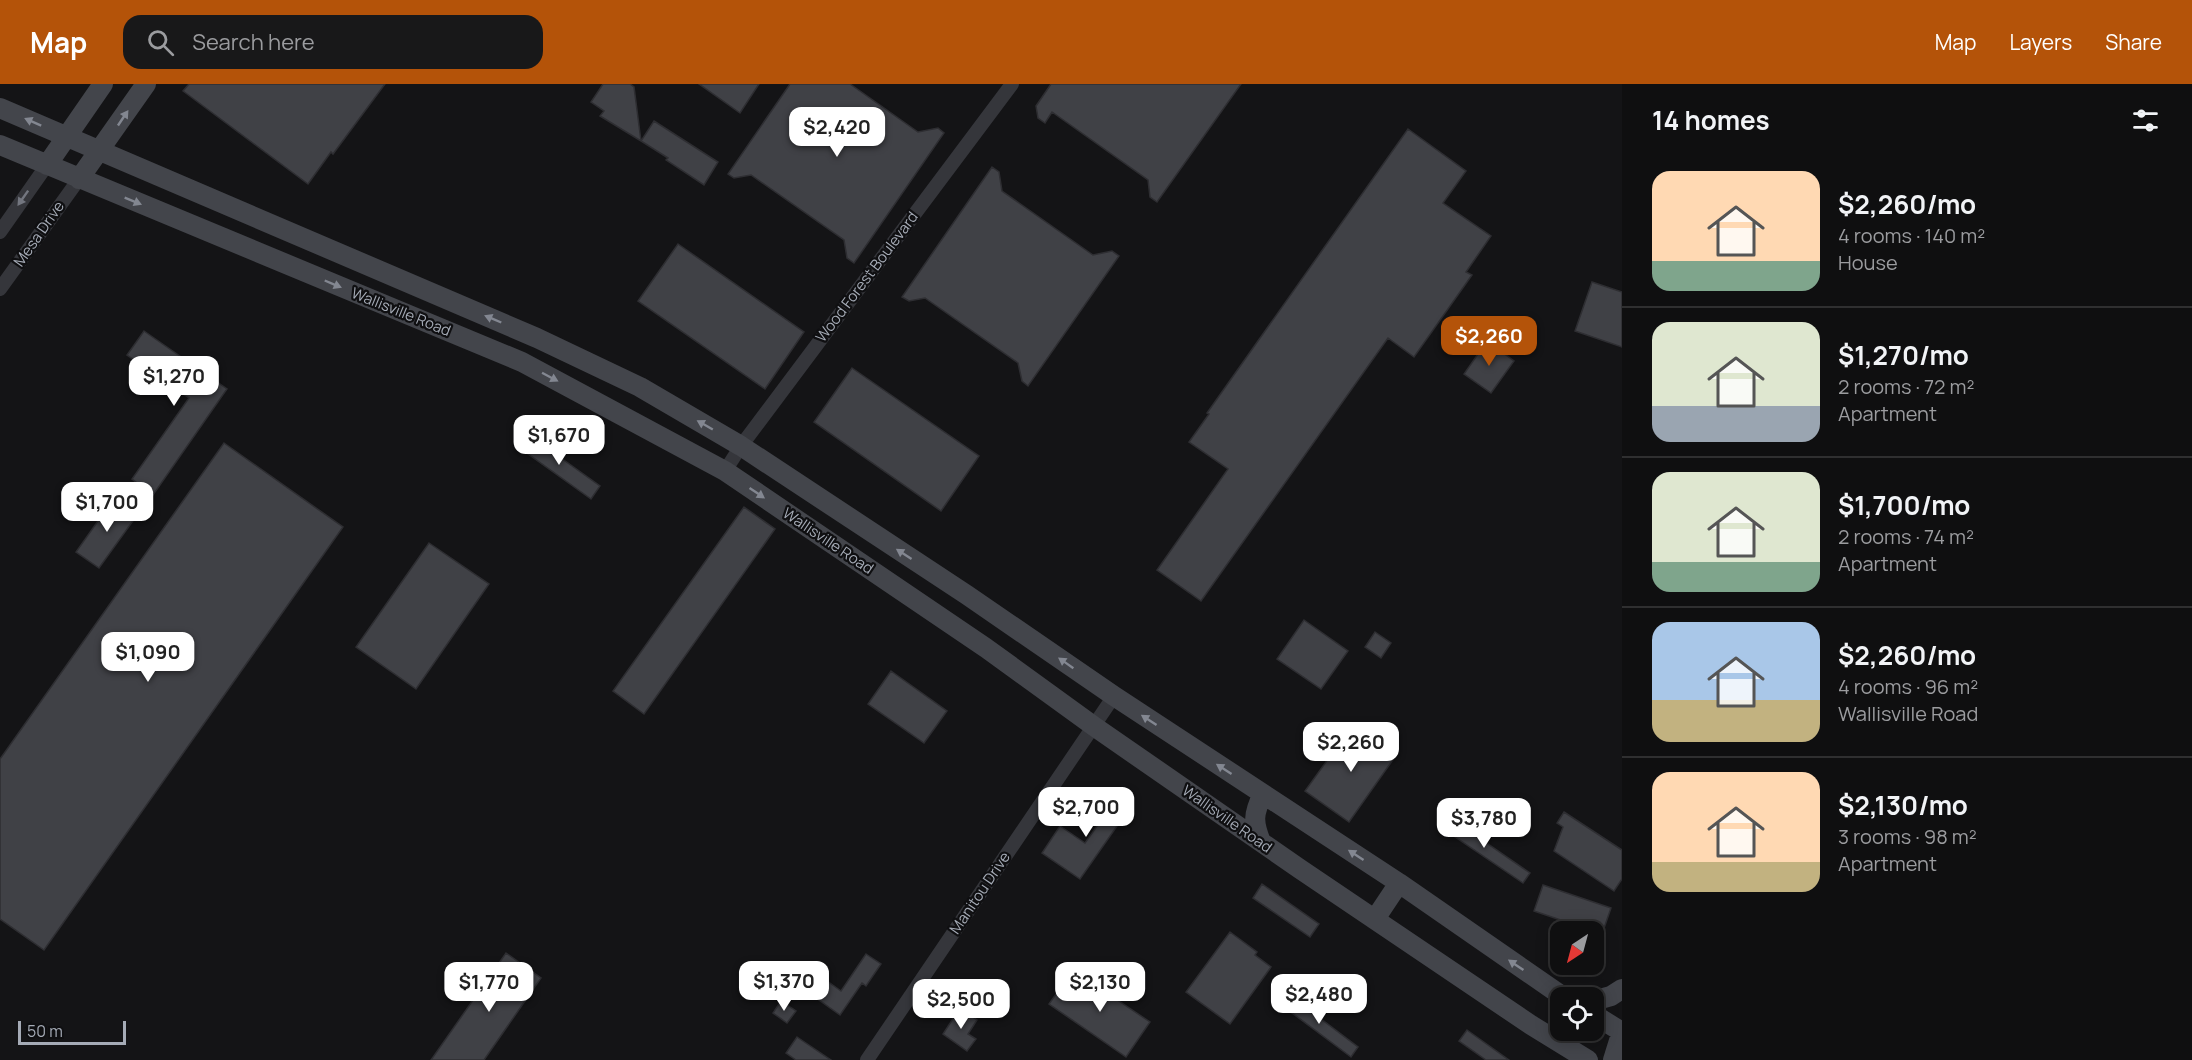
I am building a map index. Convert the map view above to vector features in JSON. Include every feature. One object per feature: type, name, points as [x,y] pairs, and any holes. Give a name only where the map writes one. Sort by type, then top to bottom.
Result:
[{"type":"main road","points":[[47,165],[103,84]]},
{"type":"main road","points":[[79,179],[146,84]]},
{"type":"main road","name":"Wallisville Road","points":[[0,108],[537,338],[640,387],[741,446],[1003,619],[1114,696],[1400,883],[1550,988]]},
{"type":"main road","name":"Wallisville Road","points":[[0,145],[522,362],[724,471],[986,648],[1095,727],[1375,920],[1539,1030],[1588,1060]]},
{"type":"main road","points":[[301,270],[316,243]]},
{"type":"main road","points":[[522,362],[537,338]]},
{"type":"main road","points":[[986,648],[1003,619]]},
{"type":"main road","points":[[1261,842],[1255,827],[1255,810],[1263,794]]},
{"type":"main road","points":[[1375,920],[1400,883]]},
{"type":"main road","points":[[1604,998],[1622,989]]},
{"type":"main road","points":[[1604,1021],[1622,1032],[1613,1060]]},
{"type":"street","name":"Wood Forest Boulevard","points":[[724,471],[1012,84]]},
{"type":"street","points":[[0,232],[47,165]]},
{"type":"street","name":"Mesa Drive","points":[[0,289],[79,179]]},
{"type":"street","name":"Manitou Drive","points":[[867,1060],[1114,696]]},
{"type":"building","points":[[189,84],[385,84],[308,184],[183,91]]},
{"type":"building","points":[[603,84],[630,84],[634,87],[641,141],[600,116],[604,111],[591,102]]},
{"type":"building","points":[[699,84],[759,84],[740,113]]},
{"type":"building","points":[[790,84],[850,84],[918,132],[938,128],[944,133],[854,263],[847,258],[844,240],[751,175],[734,178],[728,174]]},
{"type":"building","points":[[1051,84],[1241,84],[1157,202],[1150,197],[1148,180],[1052,112],[1045,123],[1038,118],[1036,106]]},
{"type":"building","points":[[654,121],[718,162],[704,185],[641,141]]},
{"type":"building","points":[[1408,129],[1466,171],[1443,203],[1491,236],[1466,272],[1472,275],[1414,357],[1388,338],[1201,601],[1157,570],[1228,469],[1189,442],[1209,414],[1207,413]]},
{"type":"building","points":[[992,167],[999,172],[1002,191],[1093,255],[1112,251],[1119,256],[1028,386],[1022,381],[1018,363],[925,298],[909,301],[902,297]]},
{"type":"building","points":[[678,244],[804,332],[765,389],[638,301]]},
{"type":"building","points":[[1592,282],[1622,292],[1622,347],[1575,331]]},
{"type":"building","points":[[144,331],[227,389],[153,495],[132,479],[189,398],[127,355]]},
{"type":"building","points":[[1487,341],[1514,361],[1491,393],[1464,374]]},
{"type":"building","points":[[852,368],[979,456],[941,511],[814,422]]},
{"type":"building","points":[[526,433],[600,486],[591,499],[517,446]]},
{"type":"building","points":[[224,443],[343,527],[44,950],[0,919],[0,759]]},
{"type":"building","points":[[115,497],[138,514],[99,568],[76,552]]},
{"type":"building","points":[[744,507],[775,529],[644,714],[613,691]]},
{"type":"building","points":[[429,543],[489,584],[416,689],[356,647]]},
{"type":"building","points":[[1304,620],[1348,651],[1321,689],[1277,659]]},
{"type":"building","points":[[1375,632],[1391,643],[1381,658],[1365,647]]},
{"type":"building","points":[[891,671],[947,711],[924,743],[868,704]]},
{"type":"building","points":[[1352,726],[1362,733],[1364,730],[1397,754],[1349,822],[1305,791]]},
{"type":"building","points":[[1105,792],[1129,809],[1080,879],[1042,853],[1060,826],[1085,843],[1100,822],[1089,815]]},
{"type":"building","points":[[1564,812],[1622,850],[1622,879],[1614,891],[1554,851],[1563,827],[1557,823]]},
{"type":"building","points":[[1446,815],[1530,873],[1523,883],[1439,826]]},
{"type":"building","points":[[1262,884],[1319,924],[1310,937],[1253,898]]},
{"type":"building","points":[[1543,885],[1611,908],[1604,928],[1604,921],[1564,921],[1534,911]]},
{"type":"building","points":[[1230,932],[1257,952],[1255,955],[1271,967],[1230,1024],[1186,992]]},
{"type":"building","points":[[506,953],[541,978],[484,1060],[431,1060]]},
{"type":"building","points":[[866,954],[881,964],[866,986],[862,983],[840,1015],[812,995],[823,978],[841,991]]},
{"type":"building","points":[[1073,970],[1150,1022],[1126,1057],[1049,1004]]},
{"type":"building","points":[[1288,994],[1358,1047],[1351,1057],[1280,1004]]},
{"type":"building","points":[[781,1001],[796,1011],[787,1023],[773,1013]]},
{"type":"building","points":[[960,1008],[977,1020],[968,1034],[976,1039],[967,1051],[943,1034]]},
{"type":"building","points":[[1467,1030],[1509,1060],[1486,1060],[1459,1041]]},
{"type":"building","points":[[797,1037],[831,1060],[796,1060],[786,1053]]}]
